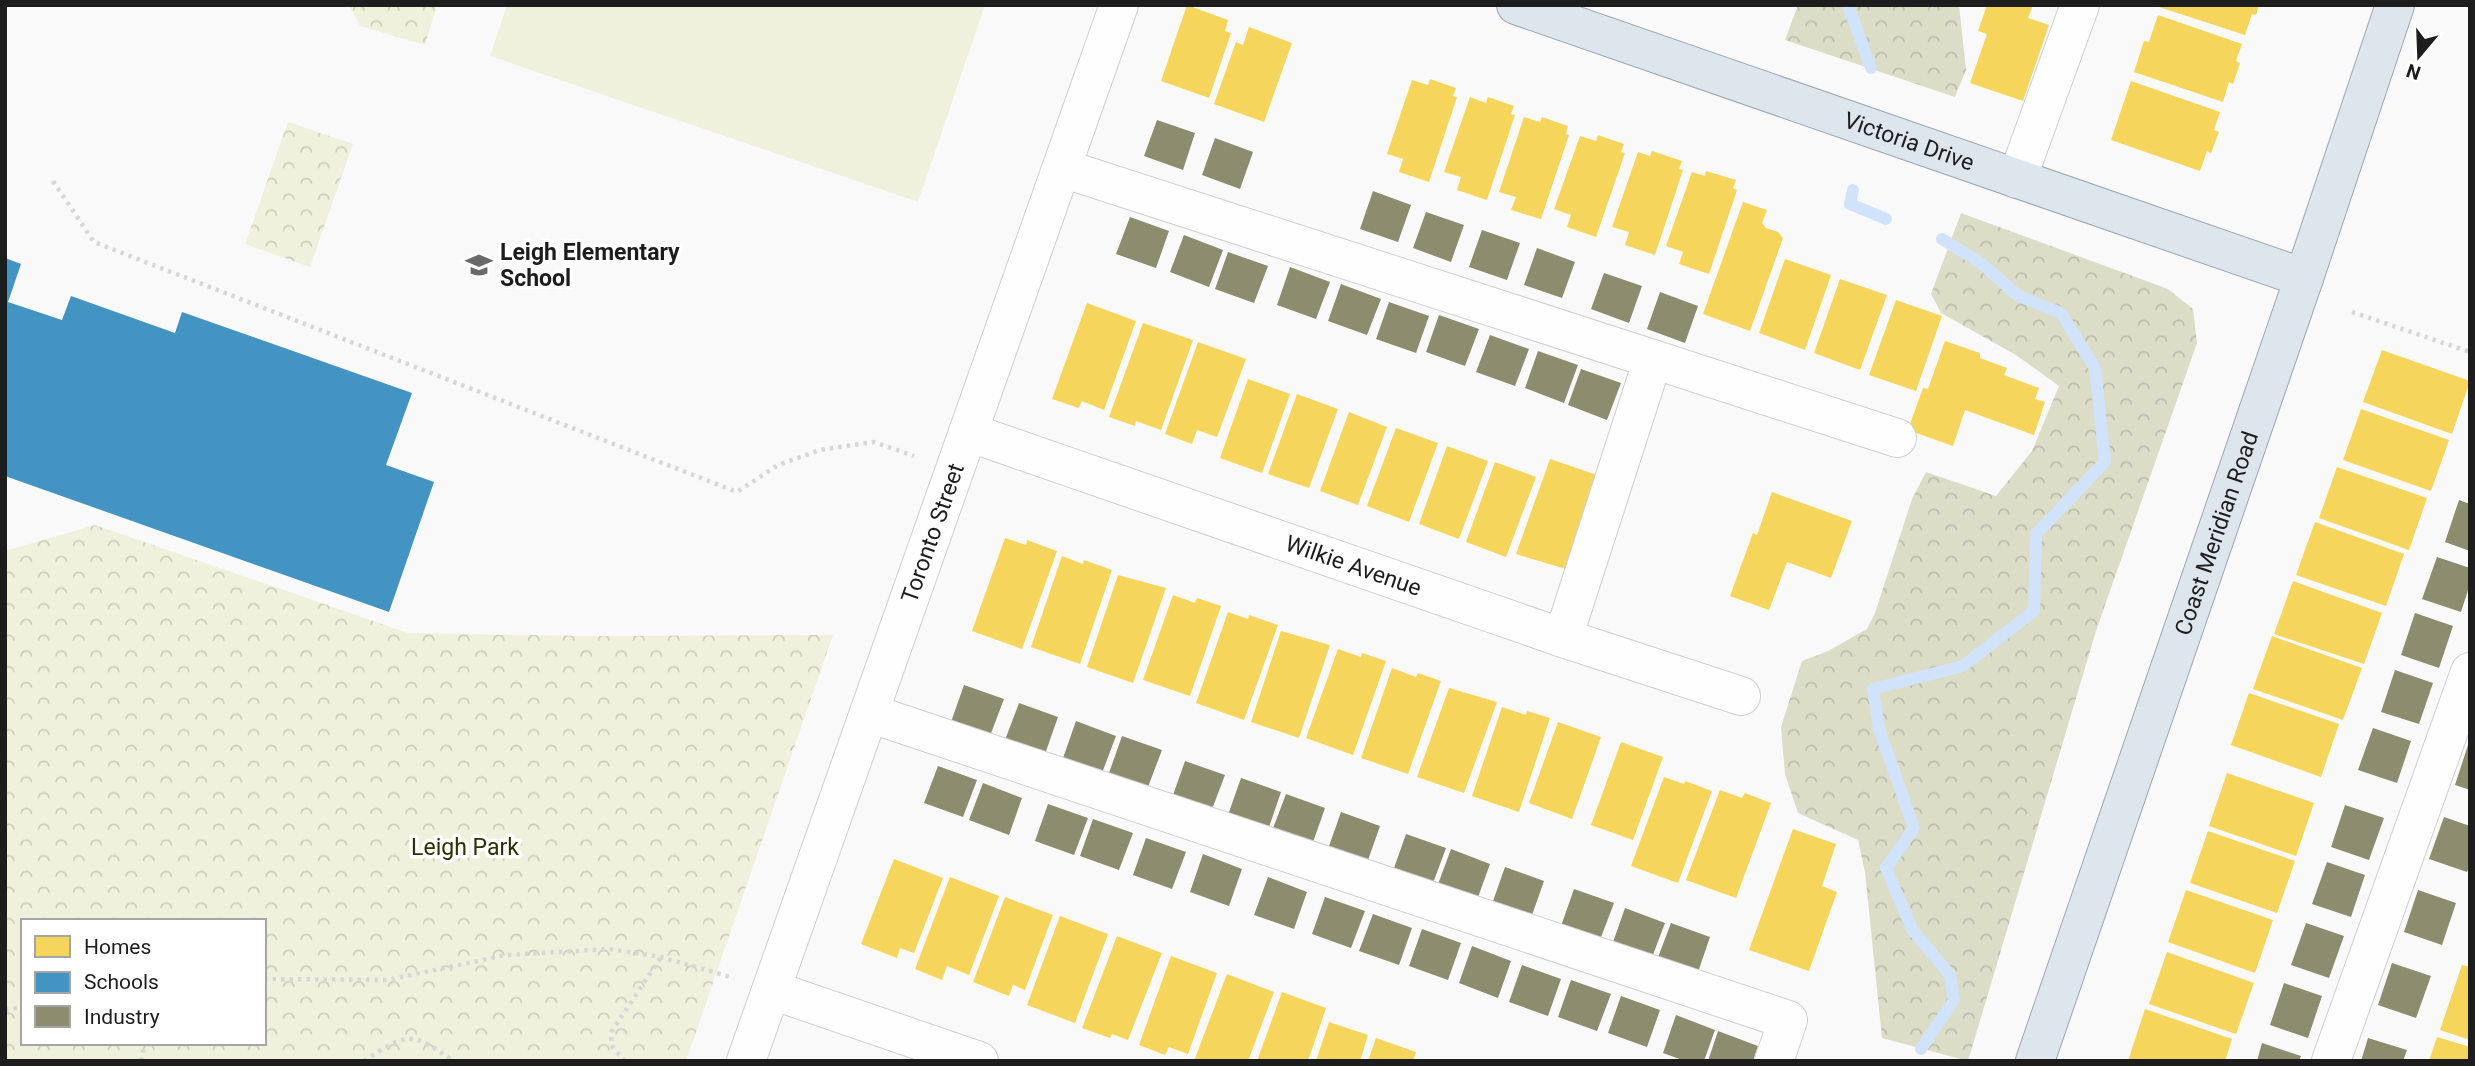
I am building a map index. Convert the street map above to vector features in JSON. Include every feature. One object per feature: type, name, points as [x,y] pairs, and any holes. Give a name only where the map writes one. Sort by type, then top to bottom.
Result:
[{"type":"main road","name":"Victoria Drive","points":[[1516,5],[2304,278]]},
{"type":"main road","name":"Coast Meridian Road","points":[[2035,1061],[2395,5]]},
{"type":"street","name":"Toronto Street","points":[[747,1061],[1119,5]]},
{"type":"street","points":[[2017,179],[2080,5]]},
{"type":"street","points":[[1062,167],[1897,438]]},
{"type":"street","points":[[1563,638],[1653,359]]},
{"type":"street","name":"Wilkie Avenue","points":[[968,432],[1563,638],[1741,696]]},
{"type":"street","points":[[2332,1061],[2470,672]]},
{"type":"street","points":[[869,713],[1787,1020],[1774,1061]]},
{"type":"street","points":[[772,989],[979,1061]]},
{"type":"path","points":[[53,181],[94,242],[737,492],[778,465],[820,450],[874,442],[914,456]]},
{"type":"path","points":[[2352,312],[2470,352]]},
{"type":"path","points":[[266,979],[387,980],[506,955],[609,949],[661,957],[772,989]]},
{"type":"path","points":[[625,1061],[611,1045],[612,1031],[661,957]]},
{"type":"path","points":[[364,1061],[387,1046],[410,1037],[430,1043],[453,1061]]},
{"type":"green space","points":[[349,5],[437,5],[425,45],[360,26]]},
{"type":"green space","points":[[507,5],[985,5],[918,202],[490,56]]},
{"type":"green space","points":[[1798,5],[1959,5],[1966,70],[1955,97],[1785,40]]},
{"type":"green space","points":[[288,122],[353,144],[310,267],[245,244]]},
{"type":"green space","points":[[1961,213],[2168,289],[2193,309],[2197,343],[2096,631],[1968,1061],[1882,1038],[1865,872],[1858,840],[1798,813],[1785,774],[1781,727],[1802,661],[1828,651],[1867,629],[1875,613],[1912,499],[1926,472],[1996,496],[2032,451],[2059,386],[2016,355],[1941,313],[1931,294]]},
{"type":"green space","name":"Leigh Park","points":[[95,525],[408,633],[591,636],[833,635],[686,1061],[5,1061],[5,551]]},
{"type":"building: Homes","points":[[1187,5],[1228,20],[1225,31],[1231,33],[1209,98],[1161,81]]},
{"type":"building: Homes","points":[[1987,5],[2033,5],[2028,18],[2049,25],[2023,101],[1970,83],[1987,34],[1978,31]]},
{"type":"building: Homes","points":[[2259,5],[2256,15],[2252,14],[2245,35],[2156,6]]},
{"type":"building: Homes","points":[[2158,15],[2242,44],[2236,61],[2240,63],[2233,84],[2229,82],[2223,102],[2134,72],[2144,41],[2149,42]]},
{"type":"building: Homes","points":[[1249,27],[1292,43],[1264,122],[1214,104],[1236,42],[1243,45]]},
{"type":"building: Homes","points":[[1430,79],[1456,88],[1453,96],[1457,97],[1429,182],[1399,172],[1403,159],[1387,154],[1412,80],[1428,85]]},
{"type":"building: Homes","points":[[2131,81],[2220,112],[2214,130],[2219,132],[2211,153],[2207,151],[2200,171],[2111,140]]},
{"type":"building: Homes","points":[[1470,97],[1486,103],[1488,97],[1514,106],[1511,114],[1515,115],[1487,200],[1457,190],[1461,177],[1444,172]]},
{"type":"building: Homes","points":[[1524,117],[1540,122],[1542,117],[1568,126],[1566,134],[1569,135],[1541,219],[1511,210],[1516,197],[1499,192]]},
{"type":"building: Homes","points":[[1598,135],[1624,144],[1621,152],[1625,153],[1596,237],[1567,227],[1571,215],[1554,209],[1580,136],[1596,141]]},
{"type":"building: Homes","points":[[1652,151],[1682,161],[1679,169],[1683,170],[1655,255],[1625,245],[1629,232],[1612,227],[1638,152],[1650,156]]},
{"type":"building: Homes","points":[[1706,171],[1736,180],[1733,188],[1737,190],[1709,274],[1679,264],[1683,252],[1666,246],[1692,172],[1705,176]]},
{"type":"building: Homes","points":[[1743,202],[1767,210],[1762,223],[1783,238],[1750,331],[1703,314]]},
{"type":"building: Homes","points":[[1785,259],[1831,275],[1805,350],[1759,333]]},
{"type":"building: Homes","points":[[1840,279],[1887,295],[1860,370],[1814,353]]},
{"type":"building: Homes","points":[[1896,300],[1942,316],[1916,391],[1869,375]]},
{"type":"building: Homes","points":[[1087,303],[1136,321],[1104,410],[1082,401],[1079,408],[1052,399]]},
{"type":"building: Homes","points":[[1143,323],[1193,340],[1161,430],[1136,421],[1135,426],[1109,417]]},
{"type":"building: Homes","points":[[1945,341],[1980,353],[1980,358],[2007,368],[2004,375],[2039,388],[2035,399],[2045,402],[2034,435],[1965,410],[1953,446],[1908,430],[1923,388],[1928,389]]},
{"type":"building: Homes","points":[[1198,342],[1246,359],[1217,437],[1197,430],[1192,444],[1165,434]]},
{"type":"building: Homes","points":[[2382,350],[2470,381],[2452,434],[2363,402]]},
{"type":"building: Homes","points":[[1248,379],[1290,394],[1262,473],[1220,458]]},
{"type":"building: Homes","points":[[1297,394],[1338,409],[1309,488],[1268,474]]},
{"type":"building: Homes","points":[[2361,409],[2449,440],[2431,491],[2343,460]]},
{"type":"building: Homes","points":[[1349,412],[1387,427],[1358,505],[1320,491]]},
{"type":"building: Homes","points":[[1396,428],[1438,443],[1409,522],[1367,506]]},
{"type":"building: Homes","points":[[1447,446],[1488,461],[1459,539],[1419,524]]},
{"type":"building: Homes","points":[[1550,459],[1600,476],[1566,569],[1516,554]]},
{"type":"building: Homes","points":[[1495,462],[1536,477],[1506,557],[1466,542]]},
{"type":"building: Homes","points":[[2337,467],[2427,498],[2409,550],[2319,518]]},
{"type":"building: Homes","points":[[1772,492],[1852,521],[1831,578],[1787,562],[1769,610],[1730,596],[1753,533],[1757,535]]},
{"type":"building: Homes","points":[[2315,522],[2404,554],[2386,606],[2296,575]]},
{"type":"building: Homes","points":[[1005,538],[1026,545],[1027,540],[1057,551],[1022,649],[972,631]]},
{"type":"building: Homes","points":[[1062,556],[1112,570],[1080,664],[1031,647]]},
{"type":"building: Homes","points":[[1118,575],[1166,588],[1133,683],[1087,667]]},
{"type":"building: Homes","points":[[2293,581],[2382,613],[2364,664],[2274,634]]},
{"type":"building: Homes","points":[[1173,595],[1195,603],[1197,598],[1221,606],[1190,696],[1143,680]]},
{"type":"building: Homes","points":[[1228,612],[1248,619],[1249,615],[1278,625],[1244,720],[1196,703]]},
{"type":"building: Homes","points":[[1281,631],[1330,645],[1299,738],[1251,722]]},
{"type":"building: Homes","points":[[2272,636],[2362,668],[2343,720],[2253,689]]},
{"type":"building: Homes","points":[[1338,649],[1361,657],[1362,653],[1386,661],[1353,755],[1306,738]]},
{"type":"building: Homes","points":[[1392,668],[1416,677],[1418,673],[1441,681],[1408,774],[1361,758]]},
{"type":"building: Homes","points":[[1449,688],[1497,702],[1464,793],[1417,777]]},
{"type":"building: Homes","points":[[2249,693],[2339,724],[2321,777],[2231,745]]},
{"type":"building: Homes","points":[[1502,707],[1526,715],[1527,711],[1550,718],[1519,812],[1472,796]]},
{"type":"building: Homes","points":[[1558,722],[1601,737],[1572,819],[1529,803]]},
{"type":"building: Homes","points":[[1621,742],[1663,757],[1633,840],[1591,825]]},
{"type":"building: Homes","points":[[2227,773],[2314,803],[2296,856],[2209,826]]},
{"type":"building: Homes","points":[[1664,777],[1712,791],[1678,883],[1631,866]]},
{"type":"building: Homes","points":[[1720,790],[1742,798],[1745,793],[1771,803],[1736,898],[1686,880]]},
{"type":"building: Homes","points":[[1793,829],[1836,844],[1822,886],[1837,892],[1809,971],[1749,950]]},
{"type":"building: Homes","points":[[2208,831],[2295,861],[2277,913],[2190,883]]},
{"type":"building: Homes","points":[[894,859],[943,878],[914,953],[900,948],[897,958],[861,944]]},
{"type":"building: Homes","points":[[950,877],[999,896],[969,975],[947,966],[942,980],[915,969]]},
{"type":"building: Homes","points":[[2186,890],[2273,920],[2255,973],[2168,942]]},
{"type":"building: Homes","points":[[1005,897],[1053,915],[1025,990],[1013,985],[1009,996],[973,982]]},
{"type":"building: Homes","points":[[1060,916],[1108,934],[1075,1023],[1027,1005]]},
{"type":"building: Homes","points":[[1117,936],[1162,953],[1128,1040],[1112,1034],[1110,1038],[1082,1028]]},
{"type":"building: Homes","points":[[2167,952],[2254,983],[2236,1034],[2149,1004]]},
{"type":"building: Homes","points":[[1171,956],[1217,973],[1188,1054],[1169,1047],[1165,1055],[1139,1045]]},
{"type":"building: Homes","points":[[2462,965],[2470,967],[2470,1040],[2440,1030]]},
{"type":"building: Homes","points":[[1227,974],[1274,992],[1248,1061],[1194,1061]]},
{"type":"building: Homes","points":[[1282,992],[1326,1008],[1308,1061],[1257,1061]]},
{"type":"building: Homes","points":[[2145,1009],[2232,1039],[2225,1061],[2128,1061]]},
{"type":"building: Homes","points":[[1329,1022],[1368,1035],[1360,1061],[1316,1061]]},
{"type":"building: Homes","points":[[2437,1037],[2470,1047],[2470,1061],[2429,1061]]},
{"type":"building: Homes","points":[[1376,1038],[1416,1052],[1413,1061],[1368,1061]]},
{"type":"building: Schools","points":[[5,258],[21,264],[8,302],[62,320],[71,296],[175,333],[182,312],[412,393],[386,465],[434,482],[389,612],[5,476]]},
{"type":"building: Industry","points":[[1157,120],[1195,133],[1183,170],[1144,156]]},
{"type":"building: Industry","points":[[1215,138],[1253,152],[1240,189],[1202,175]]},
{"type":"building: Industry","points":[[1373,191],[1411,205],[1398,242],[1360,229]]},
{"type":"building: Industry","points":[[1426,212],[1464,225],[1451,262],[1413,248]]},
{"type":"building: Industry","points":[[1130,217],[1169,231],[1156,268],[1116,254]]},
{"type":"building: Industry","points":[[1482,230],[1520,243],[1507,280],[1469,267]]},
{"type":"building: Industry","points":[[1184,235],[1223,250],[1209,287],[1170,272]]},
{"type":"building: Industry","points":[[1537,248],[1575,262],[1562,298],[1524,285]]},
{"type":"building: Industry","points":[[1228,252],[1268,266],[1254,303],[1215,289]]},
{"type":"building: Industry","points":[[1290,267],[1330,282],[1316,319],[1277,305]]},
{"type":"building: Industry","points":[[1604,273],[1642,286],[1629,323],[1591,309]]},
{"type":"building: Industry","points":[[1341,284],[1381,299],[1367,335],[1328,321]]},
{"type":"building: Industry","points":[[1660,292],[1698,306],[1685,343],[1647,329]]},
{"type":"building: Industry","points":[[1389,302],[1429,316],[1416,353],[1376,339]]},
{"type":"building: Industry","points":[[1439,315],[1479,329],[1465,366],[1426,352]]},
{"type":"building: Industry","points":[[1490,335],[1529,349],[1515,386],[1476,372]]},
{"type":"building: Industry","points":[[1538,351],[1578,365],[1564,403],[1525,388]]},
{"type":"building: Industry","points":[[1581,369],[1621,383],[1607,420],[1568,405]]},
{"type":"building: Industry","points":[[2459,500],[2470,504],[2470,551],[2445,542]]},
{"type":"building: Industry","points":[[2437,557],[2470,568],[2470,584],[2461,612],[2422,599]]},
{"type":"building: Industry","points":[[2415,613],[2453,626],[2439,668],[2401,655]]},
{"type":"building: Industry","points":[[2395,670],[2433,683],[2419,724],[2381,712]]},
{"type":"building: Industry","points":[[964,685],[1004,699],[990,736],[951,722]]},
{"type":"building: Industry","points":[[1019,703],[1058,717],[1045,754],[1005,740]]},
{"type":"building: Industry","points":[[1076,721],[1116,736],[1102,773],[1063,758]]},
{"type":"building: Industry","points":[[2373,728],[2411,741],[2397,783],[2358,770]]},
{"type":"building: Industry","points":[[1122,736],[1162,750],[1148,787],[1109,773]]},
{"type":"building: Industry","points":[[2470,742],[2470,790],[2455,785]]},
{"type":"building: Industry","points":[[1185,761],[1225,775],[1211,812],[1172,798]]},
{"type":"building: Industry","points":[[938,766],[977,780],[963,817],[924,803]]},
{"type":"building: Industry","points":[[1241,778],[1281,792],[1268,830],[1228,815]]},
{"type":"building: Industry","points":[[983,783],[1022,798],[1009,835],[969,820]]},
{"type":"building: Industry","points":[[1286,794],[1325,808],[1312,845],[1272,831]]},
{"type":"building: Industry","points":[[1048,804],[1088,818],[1074,855],[1035,841]]},
{"type":"building: Industry","points":[[2345,805],[2384,818],[2369,860],[2331,847]]},
{"type":"building: Industry","points":[[1341,812],[1380,826],[1367,863],[1328,849]]},
{"type":"building: Industry","points":[[2444,817],[2470,826],[2470,865],[2467,872],[2429,859]]},
{"type":"building: Industry","points":[[1093,819],[1133,833],[1119,870],[1080,856]]},
{"type":"building: Industry","points":[[1406,834],[1446,848],[1432,886],[1393,871]]},
{"type":"building: Industry","points":[[1146,838],[1186,852],[1172,889],[1133,875]]},
{"type":"building: Industry","points":[[1451,849],[1490,864],[1477,900],[1437,887]]},
{"type":"building: Industry","points":[[1203,854],[1242,869],[1229,906],[1190,892]]},
{"type":"building: Industry","points":[[2327,862],[2365,875],[2351,917],[2312,904]]},
{"type":"building: Industry","points":[[1505,867],[1544,881],[1531,918],[1492,904]]},
{"type":"building: Industry","points":[[1268,877],[1307,892],[1294,929],[1254,915]]},
{"type":"building: Industry","points":[[1574,889],[1614,903],[1600,940],[1561,926]]},
{"type":"building: Industry","points":[[2418,890],[2456,903],[2442,945],[2404,932]]},
{"type":"building: Industry","points":[[1325,897],[1365,911],[1351,948],[1312,934]]},
{"type":"building: Industry","points":[[1625,908],[1665,923],[1651,960],[1612,945]]},
{"type":"building: Industry","points":[[1373,914],[1412,928],[1399,965],[1359,951]]},
{"type":"building: Industry","points":[[1671,923],[1710,937],[1697,975],[1657,960]]},
{"type":"building: Industry","points":[[2306,923],[2344,936],[2329,978],[2291,965]]},
{"type":"building: Industry","points":[[1422,929],[1461,943],[1448,980],[1409,966]]},
{"type":"building: Industry","points":[[1472,946],[1511,961],[1498,998],[1459,983]]},
{"type":"building: Industry","points":[[2392,963],[2431,976],[2416,1018],[2378,1005]]},
{"type":"building: Industry","points":[[1522,965],[1561,979],[1548,1016],[1509,1002]]},
{"type":"building: Industry","points":[[1571,980],[1611,994],[1597,1031],[1558,1017]]},
{"type":"building: Industry","points":[[2284,983],[2322,996],[2308,1038],[2270,1025]]},
{"type":"building: Industry","points":[[1621,996],[1660,1010],[1647,1047],[1608,1033]]},
{"type":"building: Industry","points":[[1676,1015],[1715,1030],[1704,1061],[1685,1061],[1663,1053]]},
{"type":"building: Industry","points":[[1718,1031],[1758,1046],[1753,1061],[1708,1061]]},
{"type":"building: Industry","points":[[2368,1038],[2407,1050],[2403,1061],[2361,1061]]},
{"type":"building: Industry","points":[[2262,1043],[2301,1056],[2299,1061],[2257,1061]]},
{"type":"waterway","points":[[1848,5],[1871,68]]},
{"type":"waterway","points":[[1853,190],[1850,204],[1886,219]]},
{"type":"waterway","points":[[1921,1049],[1954,1000],[1950,975],[1912,929],[1886,868],[1914,828],[1879,729],[1873,689],[1963,666],[2034,611],[2036,534],[2105,462],[2095,368],[2061,313],[2017,295],[1981,263],[1942,239]]},
{"type":"place","name":"Leigh Elementary School","points":[[479,265]]}]
